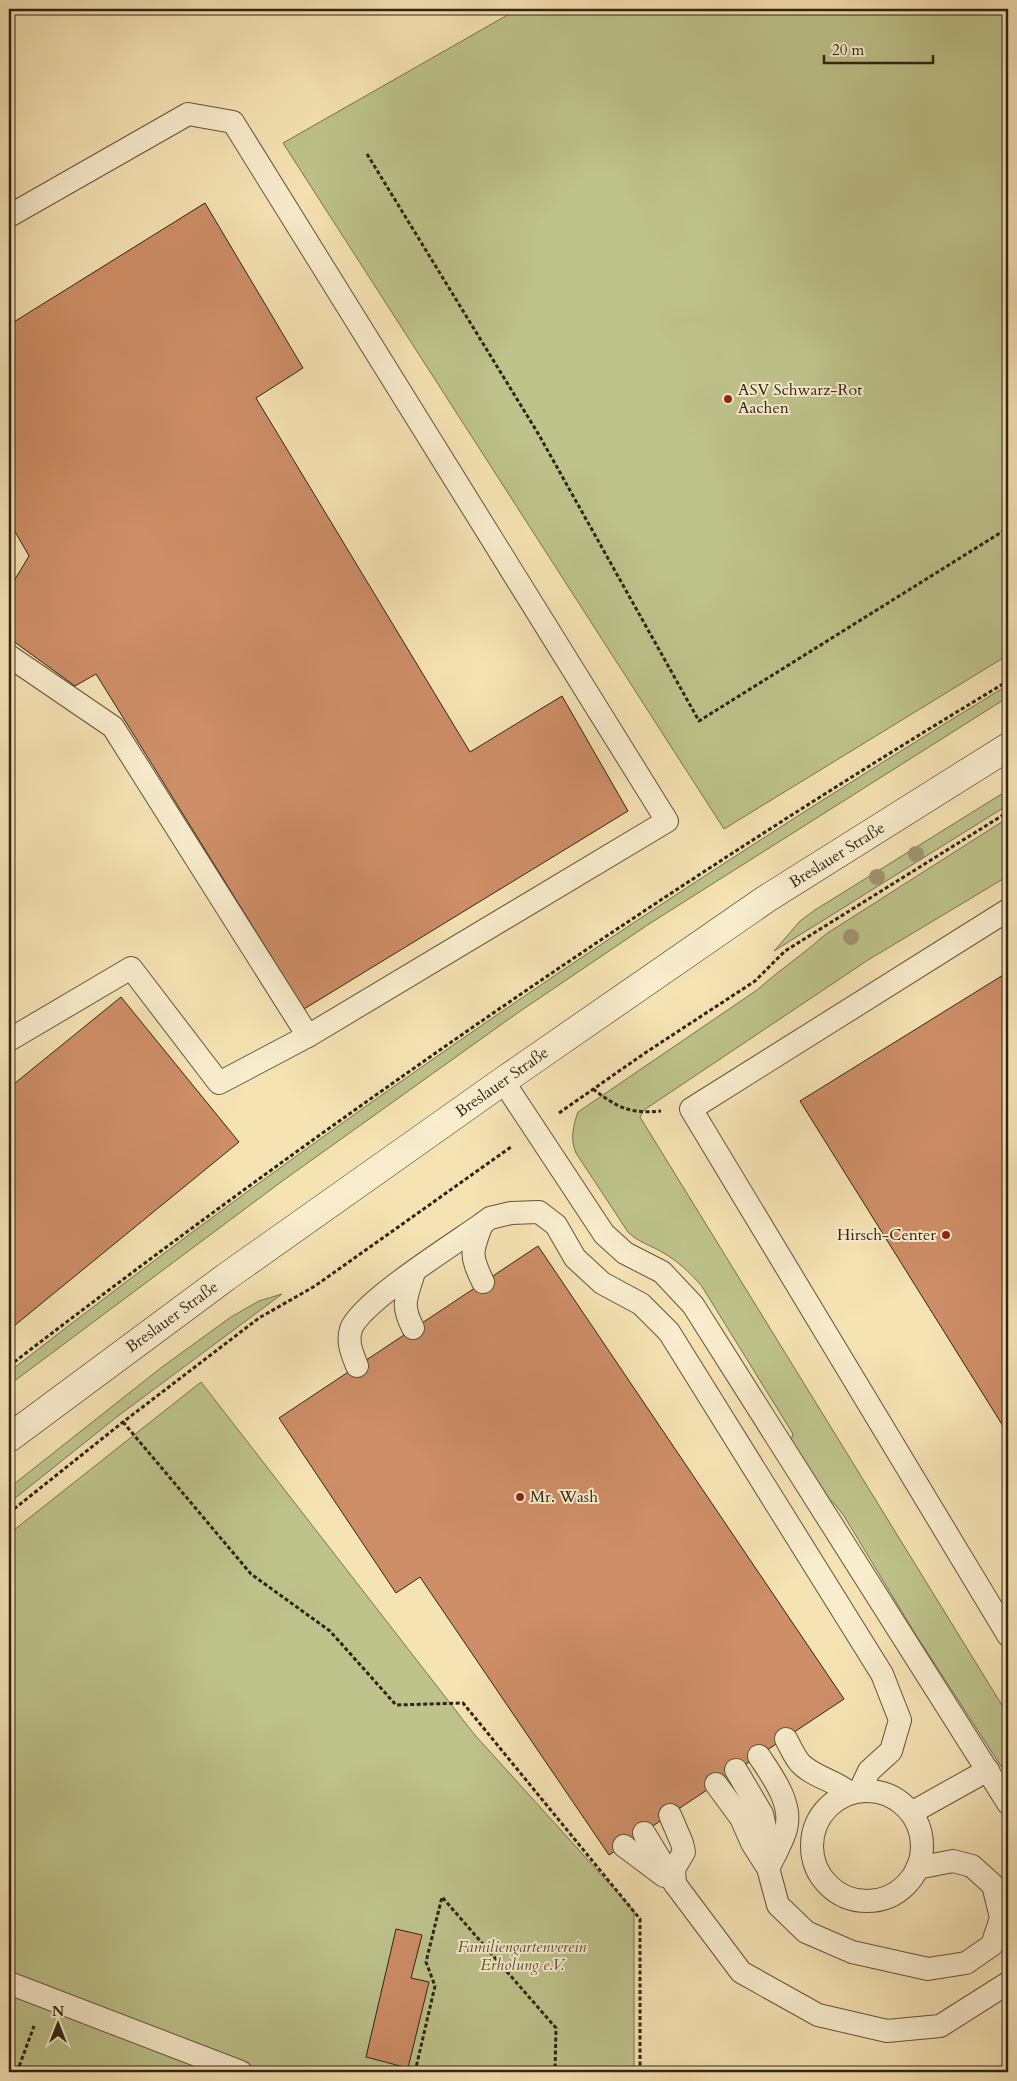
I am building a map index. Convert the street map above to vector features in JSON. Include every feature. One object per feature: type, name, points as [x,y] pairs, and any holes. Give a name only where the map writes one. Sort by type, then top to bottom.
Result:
[{"type":"main road","name":"Breslauer Straße","points":[[9,1438],[226,1276],[503,1081],[766,900],[1008,747]]},
{"type":"lane","points":[[9,216],[188,114],[233,122],[667,821],[308,1036],[219,1083],[132,968],[9,1040]]},
{"type":"lane","points":[[9,656],[113,727],[308,1036]]},
{"type":"lane","points":[[1008,910],[691,1109],[1008,1635]]},
{"type":"lane","points":[[503,1081],[604,1234],[625,1253],[662,1272],[693,1304],[1008,1803]]},
{"type":"lane","points":[[357,1366],[348,1345],[352,1328],[366,1308],[490,1218],[511,1213],[539,1212],[556,1225],[575,1258],[602,1283],[641,1304],[669,1332],[882,1674],[900,1720],[891,1751],[870,1771],[855,1792]]},
{"type":"lane","points":[[482,1224],[472,1248],[474,1262],[483,1282]]},
{"type":"lane","points":[[413,1328],[405,1314],[405,1301],[414,1272]]},
{"type":"lane","points":[[786,1739],[800,1762],[816,1775],[855,1792]]},
{"type":"lane","points":[[759,1756],[778,1786],[785,1804],[786,1828],[768,1868]]},
{"type":"lane","points":[[736,1770],[762,1814],[766,1832],[768,1868],[778,1905],[806,1932],[852,1952],[928,1969],[966,1963],[992,1945],[1001,1918],[993,1885],[972,1866],[953,1861],[917,1868]]},
{"type":"lane","points":[[912,1813],[988,1770]]},
{"type":"lane","points":[[716,1784],[741,1818],[752,1843],[768,1868]]},
{"type":"lane","points":[[874,1791],[889,1795],[902,1802],[912,1813],[920,1830],[922,1849],[917,1868],[907,1884],[893,1894],[875,1900],[857,1900],[840,1894],[826,1883],[816,1867],[811,1849],[813,1831],[821,1815],[834,1801],[855,1792],[874,1791]]},
{"type":"lane","points":[[670,1815],[684,1852],[674,1870],[675,1884]]},
{"type":"lane","points":[[644,1833],[675,1884],[741,1972],[818,2015],[887,2031],[940,2026],[1008,1983]]},
{"type":"lane","points":[[624,1846],[675,1884]]},
{"type":"lane","points":[[9,1983],[241,2072]]},
{"type":"path","points":[[367,154],[539,436],[699,721],[1008,528]]},
{"type":"path","points":[[9,1366],[281,1163],[506,1005],[736,850],[889,753],[1008,681]]},
{"type":"path","points":[[9,1513],[123,1422],[259,1318],[315,1286],[593,1089],[755,981],[785,951],[1008,812]]},
{"type":"path","points":[[593,1089],[612,1103],[640,1113],[691,1109]]},
{"type":"path","points":[[123,1422],[251,1574],[330,1631],[396,1705],[463,1703],[640,1919],[640,2072]]},
{"type":"path","points":[[415,2072],[435,1986],[426,1962],[442,1897],[556,2028],[555,2072]]},
{"type":"path","points":[[16,2072],[44,1997]]},
{"type":"green space","name":"ASV Schwarz-Rot Aachen","points":[[518,9],[1008,9],[1008,655],[724,829],[283,143]]},
{"type":"green space","points":[[1008,685],[1008,697],[649,924],[516,1014],[281,1182],[9,1385],[9,1372],[129,1280],[251,1189],[498,1014],[751,846]]},
{"type":"green space","points":[[1008,790],[1008,805],[774,951],[800,921],[815,910]]},
{"type":"green space","points":[[1008,818],[1008,876],[868,960],[644,1110],[640,1117],[1008,1715],[1008,1777],[916,1635],[844,1516],[833,1502],[824,1500],[790,1443],[793,1434],[701,1285],[673,1259],[640,1241],[628,1232],[576,1153],[573,1138],[578,1112],[757,990],[826,934]]},
{"type":"green space","points":[[282,1294],[118,1416],[9,1503],[9,1488],[162,1367],[231,1317],[259,1301]]},
{"type":"green space","name":"Familiengartenverein Erholung e.V.","points":[[201,1382],[474,1734],[634,1911],[634,2072],[9,2072],[9,1534]]},
{"type":"building","points":[[205,203],[303,368],[256,398],[470,752],[562,696],[628,811],[304,1009],[96,674],[75,686],[9,638],[9,589],[29,556],[9,521],[9,325]]},
{"type":"building","name":"Hirsch-Center","points":[[1008,972],[1008,1434],[800,1101]]},
{"type":"building","points":[[121,997],[239,1142],[9,1330],[9,1088]]},
{"type":"building","name":"Mr. Wash","points":[[538,1246],[844,1699],[609,1855],[420,1577],[396,1593],[279,1418]]},
{"type":"building","points":[[396,1929],[422,1935],[411,1978],[429,1982],[408,2068],[366,2057]]},
{"type":"place","name":"ASV Schwarz-Rot Aachen","points":[[728,399]]},
{"type":"place","name":"Hirsch-Center","points":[[946,1235]]},
{"type":"place","name":"Mr. Wash","points":[[520,1497]]}]
